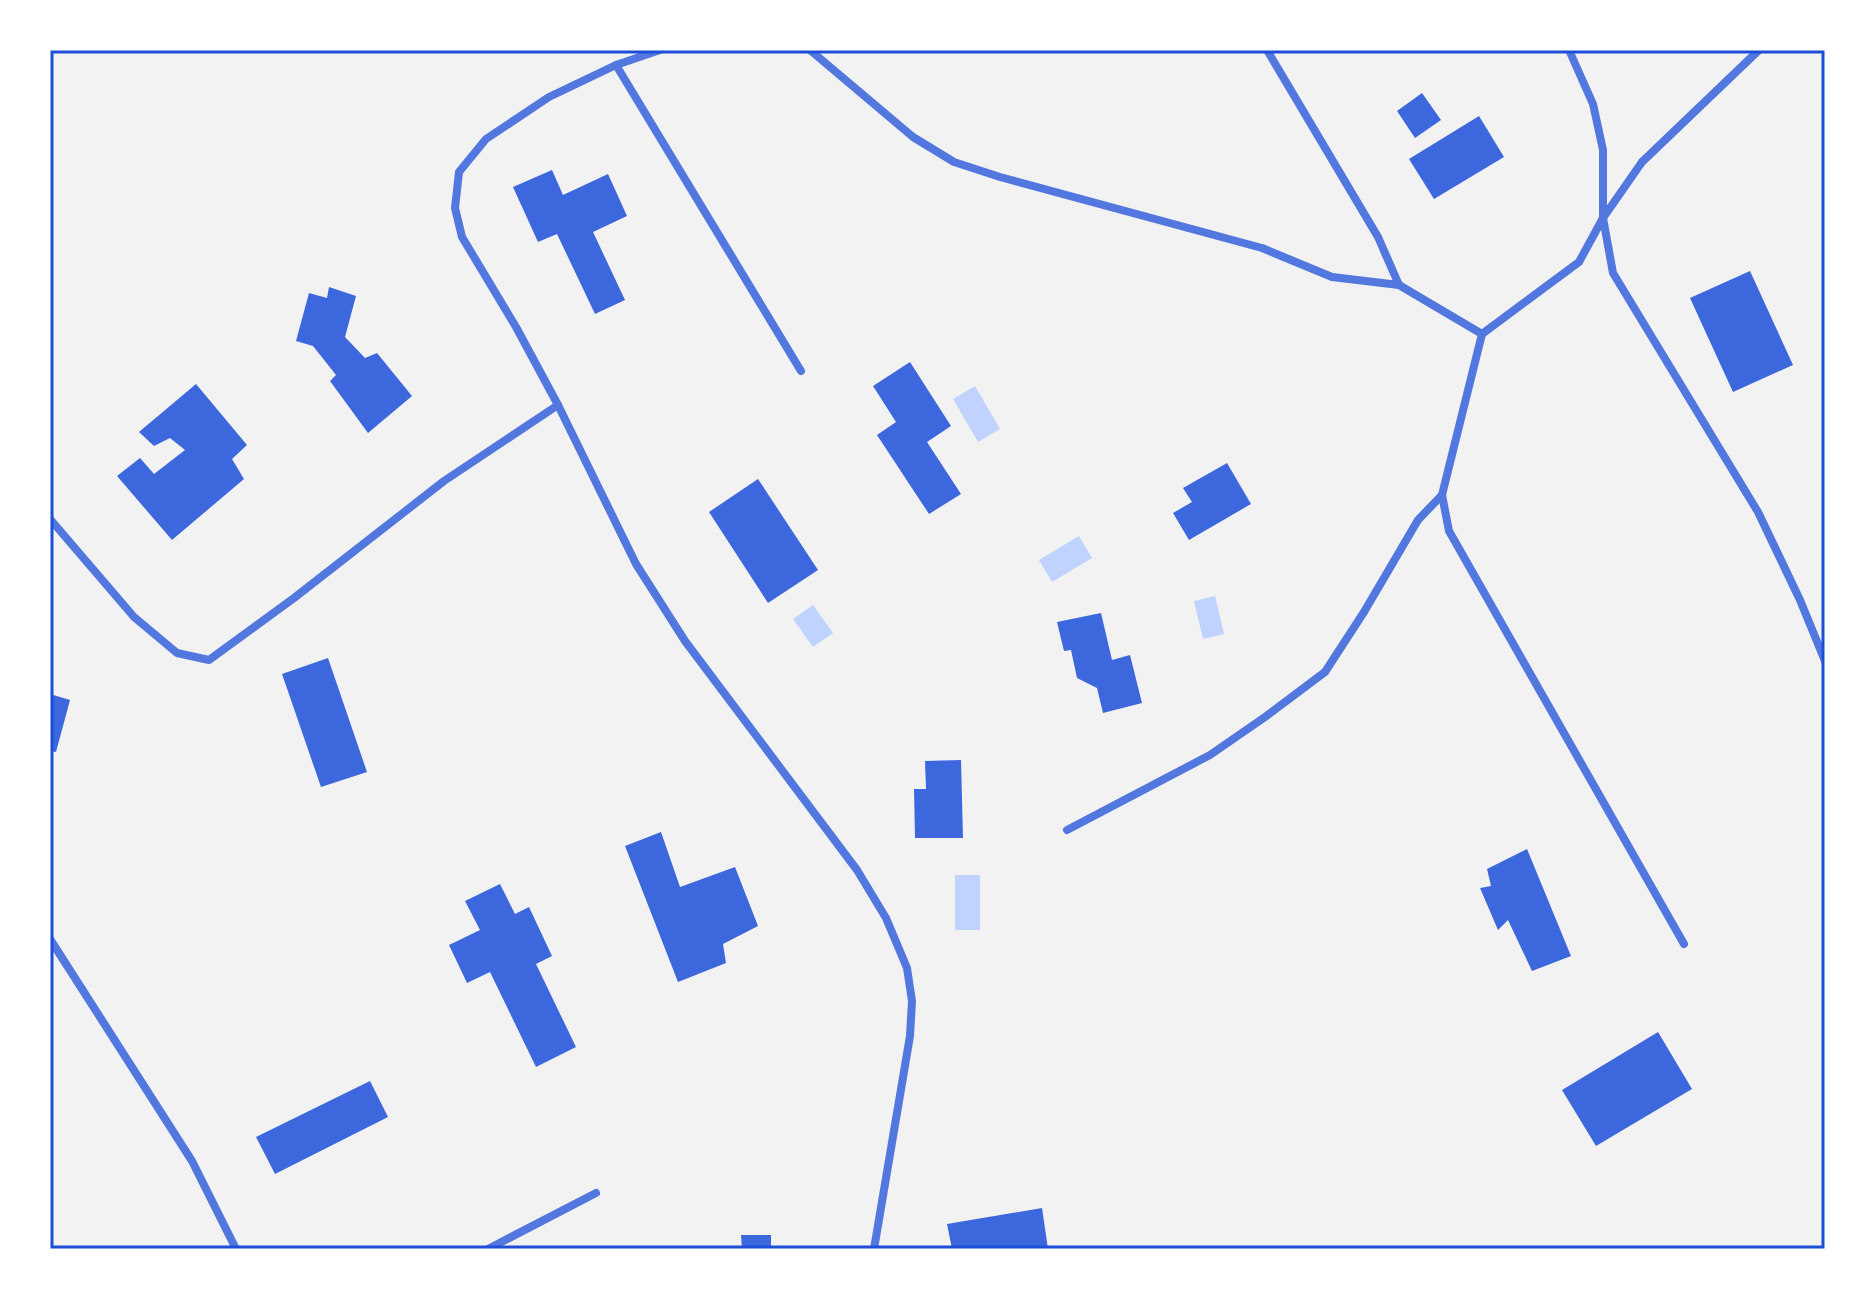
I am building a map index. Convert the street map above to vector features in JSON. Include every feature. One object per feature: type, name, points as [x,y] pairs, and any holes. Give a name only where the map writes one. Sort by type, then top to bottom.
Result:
[{"type":"street","points":[[660,50],[616,65],[549,97],[486,139],[459,172],[455,208],[462,237],[558,405],[636,564],[685,641],[857,870],[886,918],[907,968],[912,1001],[910,1036],[874,1249]]},
{"type":"street","points":[[810,50],[913,137],[954,162],[1262,248],[1332,277],[1399,285],[1482,334]]},
{"type":"street","points":[[1267,50],[1378,237],[1399,285]]},
{"type":"street","points":[[1569,50],[1593,104],[1603,150],[1603,218],[1613,273],[1758,512],[1825,661]]},
{"type":"street","points":[[1684,944],[1449,531],[1442,495],[1482,334],[1579,262],[1603,218],[1642,162],[1759,50]]},
{"type":"street","points":[[616,65],[801,371]]},
{"type":"street","points":[[50,519],[134,617],[177,653],[209,660],[444,481],[558,405]]},
{"type":"street","points":[[1067,830],[1210,755],[1325,672],[1418,520],[1442,495]]},
{"type":"street","points":[[50,939],[192,1161],[236,1249]]},
{"type":"street","points":[[488,1249],[596,1193]]},
{"type":"water","points":[[975,386],[1000,429],[978,442],[953,399]]},
{"type":"water","points":[[1079,536],[1092,558],[1052,582],[1039,560]]},
{"type":"water","points":[[1215,596],[1224,634],[1203,639],[1194,601]]},
{"type":"water","points":[[813,605],[833,633],[813,647],[793,619]]},
{"type":"water","points":[[955,875],[980,875],[980,930],[955,930]]},
{"type":"building","points":[[1422,93],[1441,120],[1415,138],[1397,111]]},
{"type":"building","points":[[1479,116],[1504,157],[1434,199],[1409,159]]},
{"type":"building","points":[[552,170],[563,195],[608,174],[627,216],[593,232],[625,300],[595,314],[557,234],[538,242],[513,187]]},
{"type":"building","points":[[1750,271],[1793,365],[1733,392],[1690,298]]},
{"type":"building","points":[[329,287],[356,296],[345,337],[365,358],[377,353],[412,396],[368,433],[330,381],[336,375],[313,346],[296,341],[309,293],[327,298]]},
{"type":"building","points":[[910,362],[951,426],[927,442],[961,494],[929,514],[877,435],[896,422],[873,386]]},
{"type":"building","points":[[196,384],[247,445],[232,459],[244,479],[172,540],[117,476],[140,458],[154,474],[185,450],[170,438],[154,446],[139,432]]},
{"type":"building","points":[[1227,463],[1251,504],[1189,540],[1173,513],[1192,502],[1183,488]]},
{"type":"building","points":[[758,479],[818,570],[768,603],[709,512]]},
{"type":"building","points":[[1101,613],[1112,660],[1130,655],[1142,703],[1103,713],[1097,688],[1077,678],[1071,650],[1064,651],[1057,622]]},
{"type":"building","points":[[328,658],[367,772],[321,787],[282,674]]},
{"type":"building","points":[[50,694],[70,700],[56,752],[50,751]]},
{"type":"building","points":[[961,760],[963,838],[915,838],[914,789],[926,789],[925,761]]},
{"type":"building","points":[[661,832],[680,887],[735,867],[758,926],[723,944],[726,963],[678,982],[625,846]]},
{"type":"building","points":[[1527,849],[1571,956],[1532,971],[1508,920],[1498,930],[1480,888],[1491,886],[1487,869]]},
{"type":"building","points":[[500,884],[515,914],[529,907],[552,956],[536,964],[576,1047],[536,1067],[490,972],[467,983],[449,945],[480,930],[465,901]]},
{"type":"building","points":[[1658,1032],[1692,1089],[1596,1146],[1562,1090]]},
{"type":"building","points":[[370,1081],[388,1117],[275,1174],[256,1137]]},
{"type":"building","points":[[1042,1208],[1048,1249],[952,1249],[947,1224]]},
{"type":"building","points":[[741,1235],[771,1235],[771,1249],[742,1249]]}]
